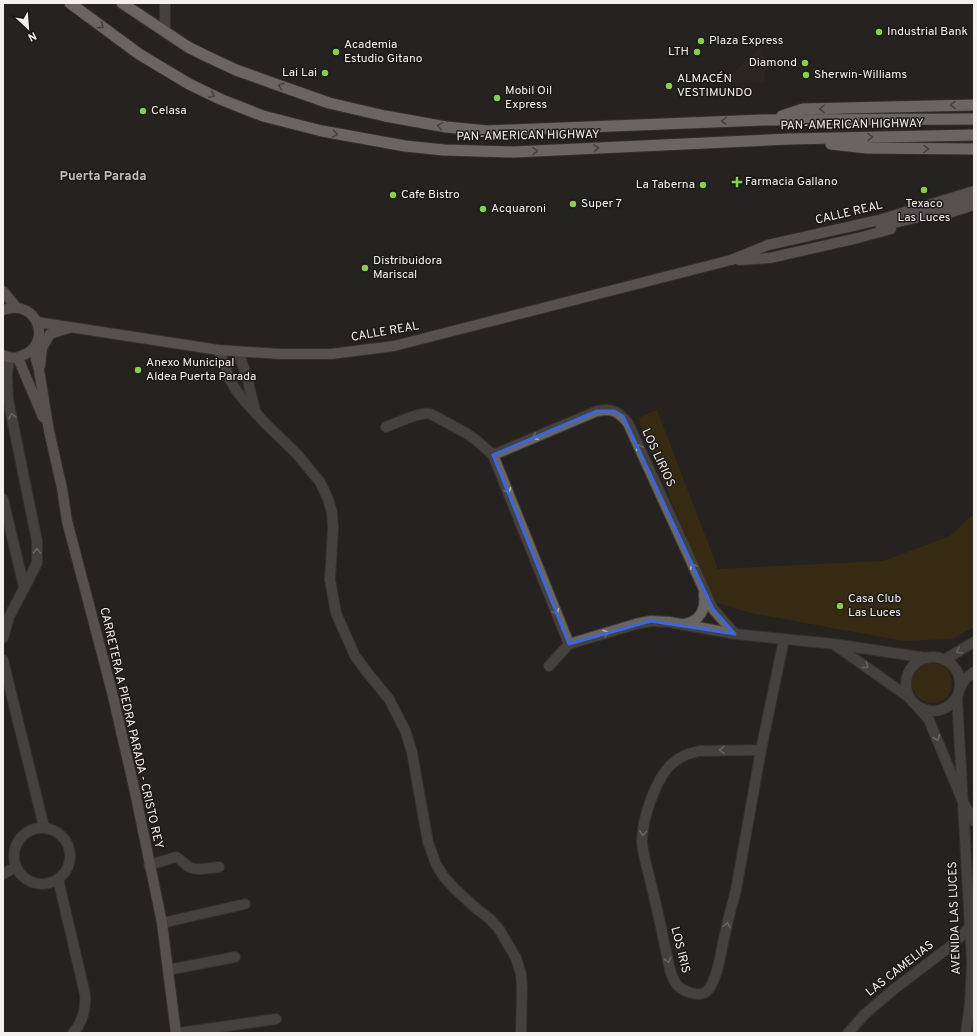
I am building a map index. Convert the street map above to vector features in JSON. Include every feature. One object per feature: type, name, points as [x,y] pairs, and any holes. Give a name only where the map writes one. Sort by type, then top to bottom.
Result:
[{"type":"highway","name":"PAN-AMERICAN HIGHWAY","points":[[70,3],[139,54],[190,84],[220,99],[263,116],[322,131],[405,146],[444,150],[489,152],[789,139],[974,135]]},
{"type":"highway","name":"PAN-AMERICAN HIGHWAY","points":[[122,3],[188,47],[236,70],[329,103],[385,116],[446,127],[488,131],[772,120],[974,119]]},
{"type":"highway","points":[[772,120],[803,109],[974,105]]},
{"type":"highway","points":[[789,139],[867,148],[974,149]]},
{"type":"main road","name":"CALLE REAL","points":[[37,322],[238,352],[331,354],[394,346],[731,260],[768,245],[879,220],[974,191]]},
{"type":"main road","points":[[731,260],[915,218],[974,198]]},
{"type":"main road","name":"CALLE REAL","points":[[731,260],[770,258],[858,238],[941,216],[974,205]]},
{"type":"main road","points":[[3,290],[16,307]]},
{"type":"main road","points":[[3,310],[16,307],[28,312],[37,322],[39,329],[37,343],[33,349],[26,355],[10,357]]},
{"type":"main road","points":[[39,370],[42,348],[50,334],[72,327]]},
{"type":"main road","name":"CARRETERA A PIEDRA PARADA - CRISTO REY","points":[[33,349],[39,370],[49,432],[62,488],[67,521],[112,692],[135,792],[162,923],[177,1033]]},
{"type":"main road","name":"CARRETERA A PIEDRA PARADA - CRISTO REY","points":[[10,357],[49,432]]},
{"type":"street","points":[[165,3],[165,31]]},
{"type":"street","points":[[219,350],[228,378],[243,399],[305,463],[320,482],[328,499],[332,512],[333,528],[330,580],[336,613],[355,656],[389,699],[405,730],[412,752],[428,842],[436,864],[455,889],[478,910],[490,918],[499,929],[516,958],[521,974],[522,988],[521,1033]]},
{"type":"street","points":[[238,352],[247,377],[255,411]]},
{"type":"street","points":[[3,638],[9,617],[36,563],[37,541],[8,399],[6,376],[10,357]]},
{"type":"street","name":"LOS LIRIOS","points":[[493,455],[597,411],[606,409],[623,416],[628,423],[713,609],[735,634]]},
{"type":"street","points":[[386,427],[426,412],[458,428],[476,440],[493,455],[569,644]]},
{"type":"street","points":[[3,499],[24,587]]},
{"type":"street","points":[[683,624],[693,622],[701,613],[704,604],[704,589]]},
{"type":"street","points":[[549,666],[569,644],[651,621],[683,624],[735,634],[834,644],[927,658]]},
{"type":"street","name":"LOS IRIS","points":[[761,750],[699,751],[683,756],[674,762],[661,778],[648,808],[642,843],[647,868],[670,970],[676,984],[687,992],[702,995],[712,984],[716,973],[736,890],[761,750],[784,639]]},
{"type":"street","points":[[944,660],[974,642]]},
{"type":"street","points":[[834,644],[925,710],[934,711],[943,709],[951,704],[959,693],[965,679],[974,672]]},
{"type":"street","points":[[914,702],[907,691],[906,682],[908,674],[919,661],[927,658],[936,657],[952,664],[957,671],[960,680],[959,693]]},
{"type":"street","points":[[3,663],[44,828]]},
{"type":"street","name":"AVENIDA LAS LUCES","points":[[959,693],[963,802],[972,963],[970,1002],[966,1033]]},
{"type":"street","name":"AVENIDA LAS LUCES","points":[[914,702],[929,720],[963,802]]},
{"type":"street","points":[[963,802],[974,821]]},
{"type":"street","points":[[34,828],[44,828],[60,834],[69,848],[70,857],[64,873],[58,879],[49,883],[39,884],[21,876],[16,868],[13,858],[14,848],[18,840],[25,833],[34,828]]},
{"type":"street","points":[[150,865],[176,857],[189,867],[195,869],[219,867]]},
{"type":"street","points":[[3,874],[16,868]]},
{"type":"street","points":[[58,879],[86,1002],[80,1024],[73,1033]]},
{"type":"street","points":[[162,923],[245,904]]},
{"type":"street","name":"LAS CAMELIAS","points":[[848,1033],[865,1014],[893,990],[952,945],[970,927]]},
{"type":"street","points":[[168,970],[235,957]]},
{"type":"street","points":[[177,1033],[276,1019]]},
{"type":"highlighted area","points":[[597,411],[614,411],[623,416],[713,609],[735,634],[651,621],[569,644],[493,455]]},
{"type":"shaded area","name":"Plaza Express","points":[[763,45],[765,82],[724,82]]},
{"type":"shaded area","points":[[657,410],[718,569],[883,561],[950,536],[974,514],[974,627],[952,639],[904,641],[751,613],[718,603],[710,595],[702,577],[638,418]]},
{"type":"shaded area","points":[[936,663],[943,666],[949,672],[952,683],[951,691],[943,700],[936,703],[928,703],[921,700],[913,691],[912,679],[915,672],[924,664]]},
{"type":"place","name":"Industrial Bank","points":[[879,32]]},
{"type":"place","name":"Plaza Express","points":[[701,41]]},
{"type":"place","name":"Academia Estudio Gitano","points":[[336,52]]},
{"type":"place","name":"LTH","points":[[697,52]]},
{"type":"place","name":"Diamond","points":[[805,63]]},
{"type":"place","name":"Lai Lai","points":[[325,73]]},
{"type":"place","name":"Sherwin-Williams","points":[[806,75]]},
{"type":"place","name":"ALMACÉN VESTIMUNDO","points":[[669,86]]},
{"type":"place","name":"Mobil Oil Express","points":[[497,98]]},
{"type":"place","name":"Celasa","points":[[143,111]]},
{"type":"place","name":"Farmacia Gallano","points":[[737,182]]},
{"type":"place","name":"La Taberna","points":[[703,185]]},
{"type":"place","name":"Texaco Las Luces","points":[[924,190]]},
{"type":"place","name":"Cafe Bistro","points":[[393,195]]},
{"type":"place","name":"Super 7","points":[[573,204]]},
{"type":"place","name":"Acquaroni","points":[[483,209]]},
{"type":"place","name":"Distribuidora Mariscal","points":[[365,268]]},
{"type":"place","name":"Anexo Municipal Aldea Puerta Parada","points":[[138,370]]},
{"type":"place","name":"Casa Club Las Luces","points":[[840,606]]},
{"type":"district","name":"Puerta Parada","points":[[103,177]]}]
